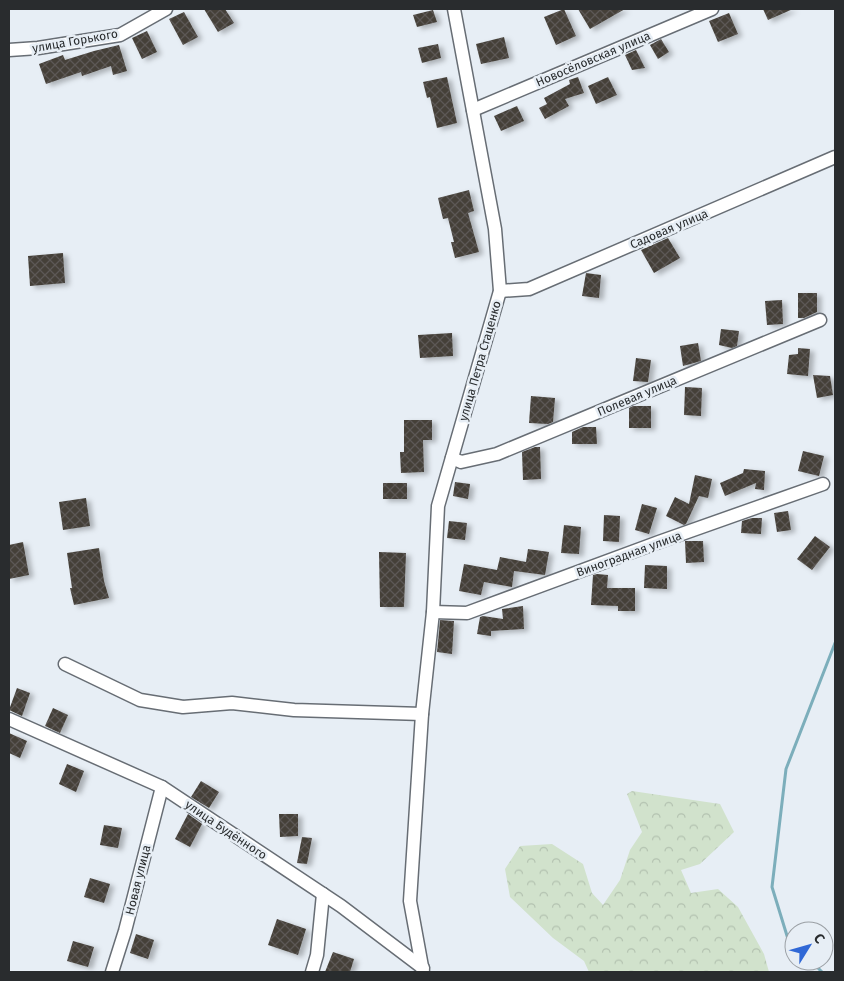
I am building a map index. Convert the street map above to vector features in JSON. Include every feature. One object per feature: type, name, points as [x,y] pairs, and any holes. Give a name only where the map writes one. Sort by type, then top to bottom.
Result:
[{"type":"street","name":"улица Горького","points":[[9,50],[38,48],[120,35],[166,9]]},
{"type":"street","name":"улица Петра Стаценко","points":[[423,970],[410,901],[422,714],[433,612],[438,506],[500,291],[495,229],[454,9]]},
{"type":"street","name":"Новосёловская улица","points":[[474,110],[712,9]]},
{"type":"street","name":"Садовая улица","points":[[500,291],[529,289],[835,157]]},
{"type":"street","name":"Полевая улица","points":[[452,458],[461,462],[497,454],[820,320]]},
{"type":"street","name":"Виноградная улица","points":[[433,612],[467,613],[823,484]]},
{"type":"street","points":[[65,664],[140,700],[183,707],[232,703],[294,710],[422,714]]},
{"type":"street","name":"улица Будённого","points":[[9,719],[162,787],[323,894],[423,970]]},
{"type":"street","name":"Новая улица","points":[[112,972],[125,931],[162,787]]},
{"type":"street","points":[[312,972],[317,955],[323,894]]},
{"type":"green space","points":[[632,791],[720,804],[734,832],[700,864],[681,870],[691,893],[718,889],[738,907],[764,954],[769,972],[589,972],[584,961],[553,938],[510,897],[505,869],[520,846],[552,844],[583,864],[592,893],[603,905],[620,880],[630,850],[642,832],[627,794]]},
{"type":"building","points":[[204,9],[225,9],[234,23],[218,32]]},
{"type":"building","points":[[564,9],[576,36],[556,45],[544,17]]},
{"type":"building","points":[[578,9],[625,9],[590,29]]},
{"type":"building","points":[[763,9],[793,9],[768,20]]},
{"type":"building","points":[[433,10],[437,22],[417,27],[413,15]]},
{"type":"building","points":[[184,12],[198,37],[183,45],[169,19]]},
{"type":"building","points":[[729,13],[738,34],[718,42],[709,21]]},
{"type":"building","points":[[147,31],[157,52],[142,59],[132,38]]},
{"type":"building","points":[[504,37],[509,58],[481,64],[476,44]]},
{"type":"building","points":[[661,39],[669,52],[658,59],[650,45]]},
{"type":"building","points":[[438,44],[441,58],[422,63],[418,48]]},
{"type":"building","points":[[119,45],[127,71],[113,75],[111,66],[82,76],[81,72],[46,84],[39,64],[63,55],[65,60]]},
{"type":"building","points":[[636,50],[645,68],[632,70],[625,55]]},
{"type":"building","points":[[447,77],[457,123],[437,128],[430,97],[427,98],[423,82]]},
{"type":"building","points":[[578,77],[584,93],[565,99],[569,106],[545,119],[539,108],[547,104],[544,98],[570,84],[569,80]]},
{"type":"building","points":[[608,77],[617,95],[596,104],[588,86]]},
{"type":"building","points":[[517,106],[524,121],[501,131],[494,116]]},
{"type":"building","points":[[469,190],[474,211],[468,213],[479,252],[455,258],[451,242],[454,242],[448,218],[443,219],[438,198]]},
{"type":"building","points":[[668,238],[680,258],[654,273],[641,250]]},
{"type":"building","points":[[63,253],[65,283],[30,286],[28,256]]},
{"type":"building","points":[[586,273],[601,275],[599,298],[582,296]]},
{"type":"building","points":[[798,293],[817,293],[817,312],[804,318],[798,318]]},
{"type":"building","points":[[782,300],[783,324],[767,325],[765,301]]},
{"type":"building","points":[[721,329],[739,331],[737,346],[732,348],[719,345]]},
{"type":"building","points":[[452,333],[453,356],[420,358],[418,335]]},
{"type":"building","points":[[698,343],[701,361],[683,366],[680,346]]},
{"type":"building","points":[[798,348],[810,349],[808,376],[787,374],[789,355],[798,354]]},
{"type":"building","points":[[636,358],[651,360],[648,382],[633,381]]},
{"type":"building","points":[[813,375],[830,376],[833,395],[817,398]]},
{"type":"building","points":[[685,387],[702,388],[701,416],[684,415]]},
{"type":"building","points":[[531,396],[555,398],[553,422],[548,424],[529,423]]},
{"type":"building","points":[[633,406],[651,406],[651,428],[629,428],[629,408]]},
{"type":"building","points":[[404,420],[432,420],[432,440],[423,440],[424,472],[401,473],[400,452],[404,452]]},
{"type":"building","points":[[583,427],[596,427],[597,444],[572,444],[572,432]]},
{"type":"building","points":[[540,447],[541,479],[523,480],[522,452]]},
{"type":"building","points":[[803,451],[824,456],[819,476],[798,471]]},
{"type":"building","points":[[744,469],[765,471],[764,490],[755,489],[756,483],[725,496],[720,483],[743,473]]},
{"type":"building","points":[[695,475],[712,479],[708,498],[699,496],[684,525],[666,516],[675,497],[689,504]]},
{"type":"building","points":[[455,482],[470,484],[468,499],[453,496]]},
{"type":"building","points":[[383,483],[407,483],[407,499],[383,499]]},
{"type":"building","points":[[86,498],[90,526],[63,530],[59,502]]},
{"type":"building","points":[[642,504],[657,508],[649,534],[635,530]]},
{"type":"building","points":[[788,511],[791,530],[777,532],[774,513]]},
{"type":"building","points":[[604,515],[620,516],[619,542],[603,541]]},
{"type":"building","points":[[762,518],[761,534],[741,533],[742,521]]},
{"type":"building","points":[[449,521],[467,523],[465,540],[447,538]]},
{"type":"building","points":[[564,525],[581,527],[579,554],[561,553]]},
{"type":"building","points":[[815,536],[830,547],[812,570],[797,559]]},
{"type":"building","points":[[685,541],[703,541],[704,562],[686,563]]},
{"type":"building","points":[[23,542],[29,575],[9,579],[9,545]]},
{"type":"building","points":[[99,548],[104,581],[109,598],[74,605],[70,588],[72,588],[67,553]]},
{"type":"building","points":[[528,549],[549,552],[545,575],[514,571],[512,587],[484,582],[481,595],[459,591],[464,564],[497,570],[500,557],[526,562]]},
{"type":"building","points":[[379,552],[406,553],[404,607],[380,607]]},
{"type":"building","points":[[645,565],[667,566],[667,589],[644,588]]},
{"type":"building","points":[[593,575],[608,575],[607,588],[635,588],[635,611],[618,611],[618,606],[591,605]]},
{"type":"building","points":[[523,606],[524,629],[491,631],[491,636],[477,634],[480,617],[503,619],[502,609]]},
{"type":"building","points":[[440,620],[454,621],[452,654],[437,652]]},
{"type":"building","points":[[17,688],[30,693],[22,716],[9,710]]},
{"type":"building","points":[[53,708],[68,715],[60,733],[45,726]]},
{"type":"building","points":[[9,733],[27,741],[20,758],[9,753]]},
{"type":"building","points":[[67,764],[84,771],[76,792],[59,784]]},
{"type":"building","points":[[201,781],[219,792],[209,808],[191,797]]},
{"type":"building","points":[[188,814],[202,824],[190,847],[175,839]]},
{"type":"building","points":[[279,814],[298,814],[298,836],[280,837]]},
{"type":"building","points":[[104,825],[122,828],[118,848],[100,845]]},
{"type":"building","points":[[302,837],[312,838],[307,864],[297,863]]},
{"type":"building","points":[[90,878],[110,884],[104,903],[84,897]]},
{"type":"building","points":[[277,919],[306,929],[298,955],[268,945]]},
{"type":"building","points":[[136,934],[154,940],[148,959],[130,953]]},
{"type":"building","points":[[73,941],[94,947],[88,967],[67,961]]},
{"type":"building","points":[[333,952],[354,959],[350,972],[325,972]]},
{"type":"waterway","points":[[784,926],[772,887],[786,769],[835,643]]}]
